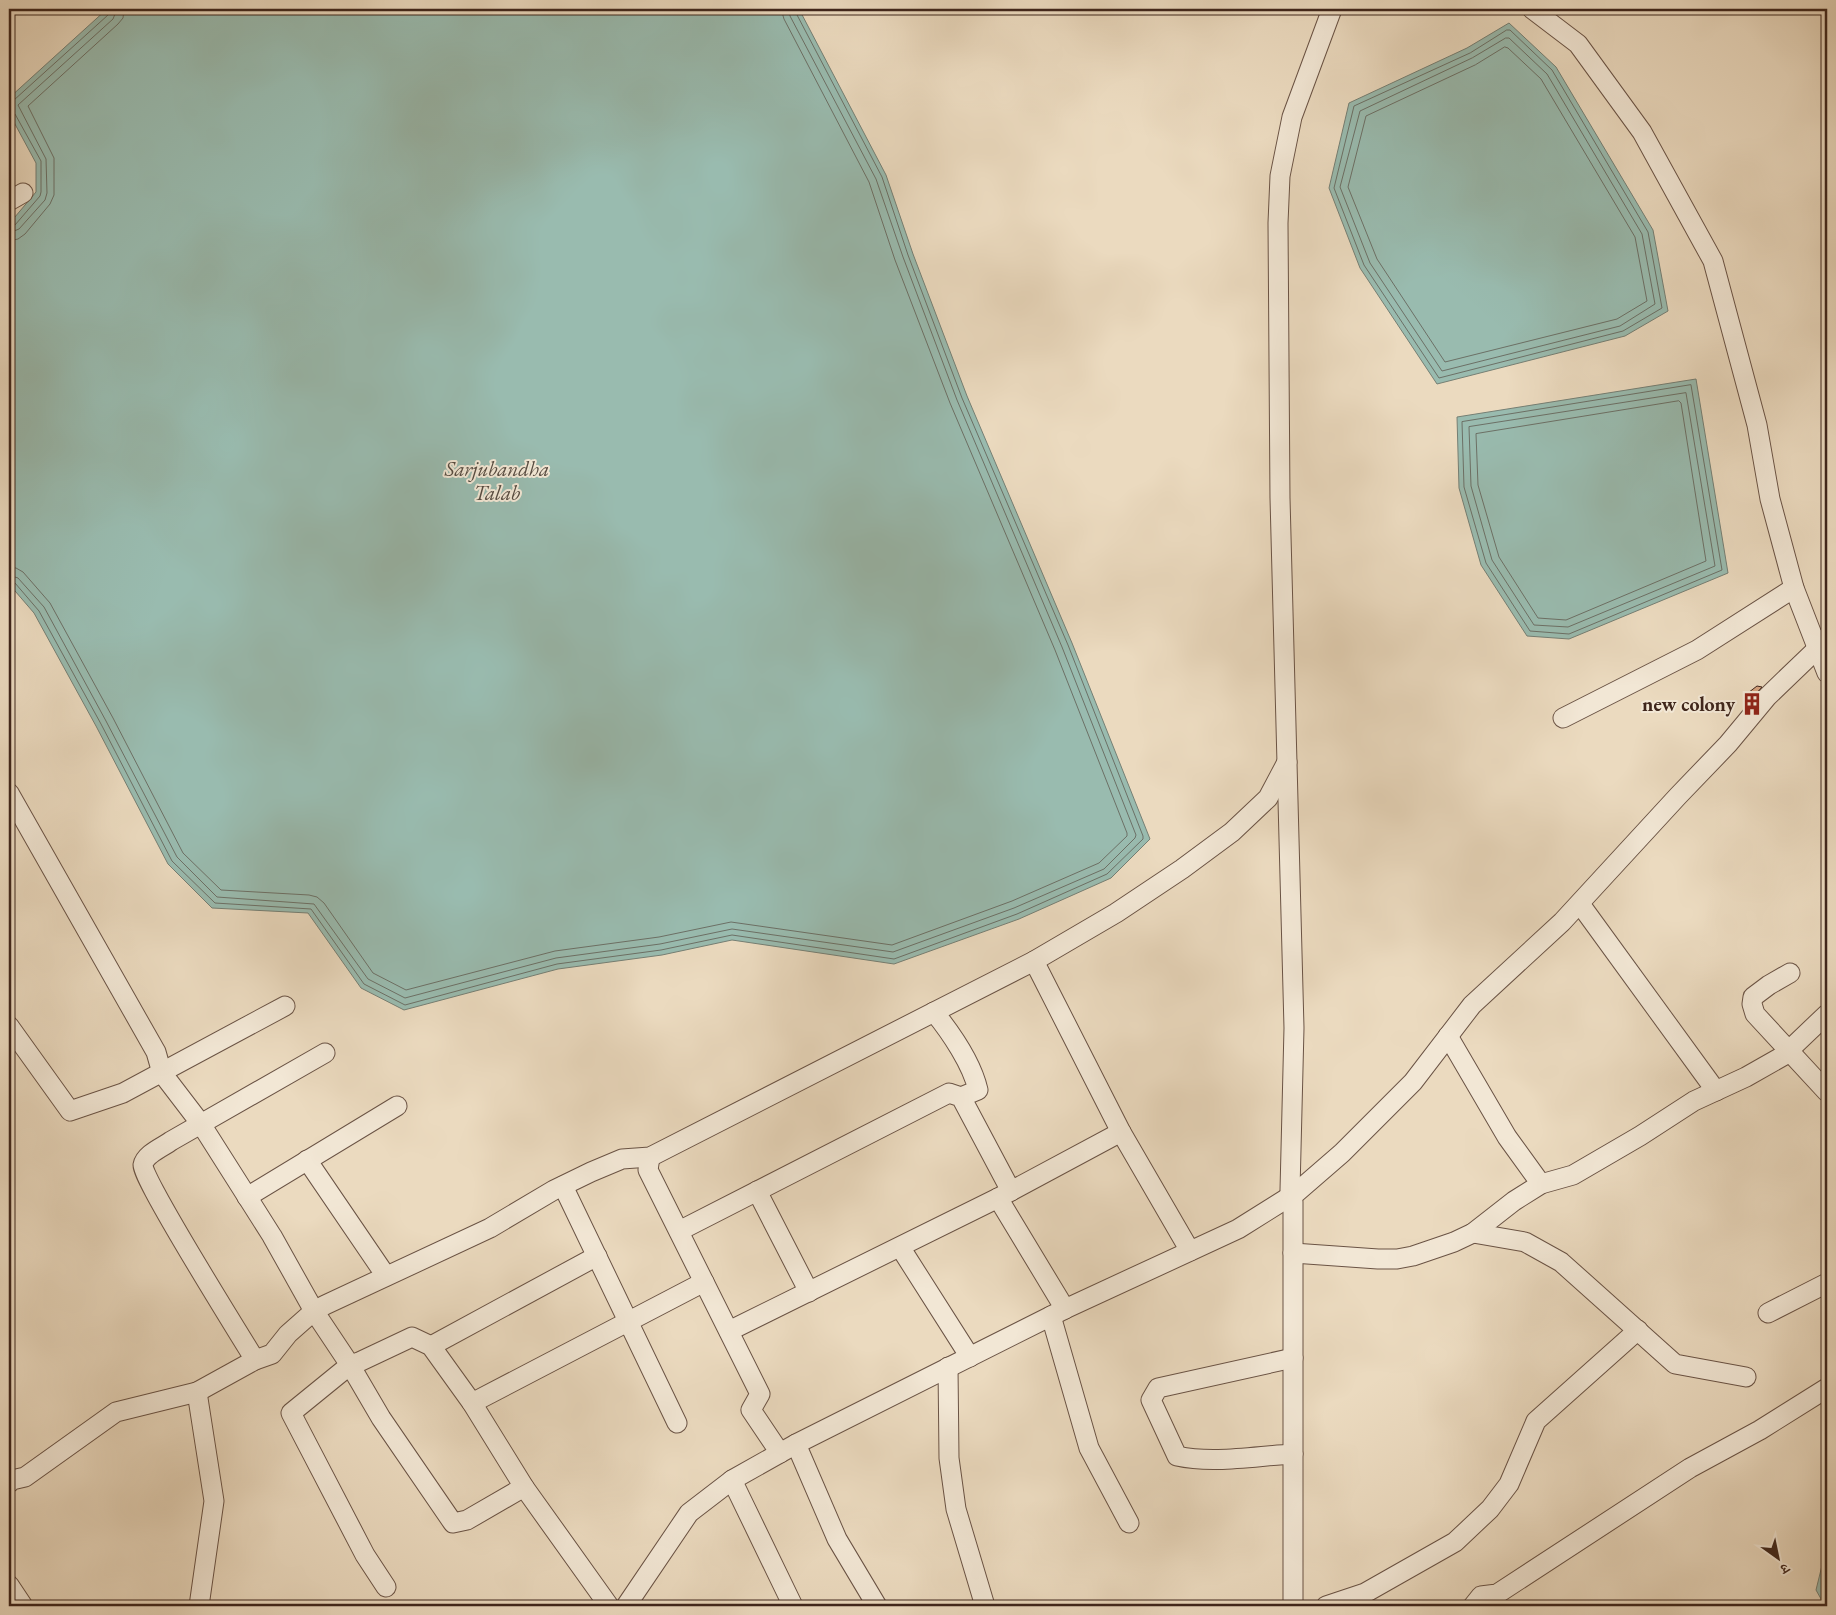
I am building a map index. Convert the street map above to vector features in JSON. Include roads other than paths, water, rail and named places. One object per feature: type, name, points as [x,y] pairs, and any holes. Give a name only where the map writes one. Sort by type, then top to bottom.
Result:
[{"type":"street","points":[[1532,9],[1578,44],[1642,132],[1713,262],[1757,425],[1770,500],[1794,588],[1822,643],[1827,673]]},
{"type":"street","points":[[1293,1606],[1293,1253],[1290,1153],[1294,1028],[1280,498],[1278,223],[1280,176],[1292,117],[1333,10]]},
{"type":"street","points":[[1563,718],[1696,650],[1794,588]]},
{"type":"street","points":[[626,1606],[689,1513],[732,1480],[796,1444],[1058,1312],[1238,1229],[1292,1195],[1342,1153],[1389,1108],[1413,1082],[1472,1005],[1580,904],[1728,744],[1767,697],[1822,643]]},
{"type":"street","points":[[10,1479],[25,1477],[116,1412],[197,1392],[254,1360],[272,1354],[288,1334],[314,1311],[490,1228],[563,1186],[622,1159],[650,1157],[1034,961],[1116,913],[1182,869],[1232,832],[1268,798],[1287,761]]},
{"type":"street","points":[[9,793],[156,1052],[162,1073],[201,1124],[272,1236],[314,1311],[350,1365],[381,1418],[453,1523],[467,1520],[524,1487]]},
{"type":"street","points":[[1580,904],[1716,1091]]},
{"type":"street","points":[[1034,961],[1121,1132],[1190,1251]]},
{"type":"street","points":[[1790,973],[1769,985],[1754,997],[1752,1004],[1755,1014],[1827,1092]]},
{"type":"street","points":[[9,1026],[70,1111],[123,1092],[162,1073],[285,1006]]},
{"type":"street","points":[[679,1231],[949,1093],[961,1097],[978,1090],[976,1082],[954,1038],[934,1012]]},
{"type":"street","points":[[1293,1253],[1378,1260],[1397,1259],[1414,1256],[1454,1242],[1473,1233],[1514,1201],[1541,1184],[1573,1175],[1640,1136],[1694,1101],[1746,1077],[1783,1056],[1827,1014]]},
{"type":"street","points":[[1448,1036],[1507,1137],[1541,1184]]},
{"type":"street","points":[[254,1360],[158,1200],[142,1168],[152,1154],[326,1053]]},
{"type":"street","points":[[961,1097],[1058,1312],[1088,1448],[1129,1523]]},
{"type":"street","points":[[247,1197],[397,1106]]},
{"type":"street","points":[[729,1331],[1004,1195],[1121,1132]]},
{"type":"street","points":[[650,1157],[648,1170],[760,1394],[751,1410],[780,1453]]},
{"type":"street","points":[[307,1160],[386,1276]]},
{"type":"street","points":[[563,1186],[677,1423]]},
{"type":"street","points":[[757,1191],[809,1292]]},
{"type":"street","points":[[1473,1233],[1525,1242],[1561,1262],[1675,1364],[1746,1377]]},
{"type":"street","points":[[900,1247],[970,1357]]},
{"type":"street","points":[[431,1346],[597,1256]]},
{"type":"street","points":[[472,1403],[704,1282]]},
{"type":"street","points":[[1768,1313],[1827,1283]]},
{"type":"street","points":[[1326,1606],[1365,1594],[1455,1542],[1490,1509],[1508,1484],[1536,1421],[1638,1330]]},
{"type":"street","points":[[386,1587],[365,1555],[291,1413],[350,1365],[412,1337],[431,1346],[472,1403],[524,1487],[609,1606]]},
{"type":"street","points":[[1292,1454],[1220,1458],[1176,1456],[1152,1400],[1158,1388],[1293,1358]]},
{"type":"street","points":[[948,1367],[949,1458],[956,1509],[985,1606]]},
{"type":"street","points":[[1473,1606],[1481,1596],[1497,1594],[1690,1468],[1760,1430],[1827,1388]]},
{"type":"street","points":[[197,1392],[214,1501],[199,1606]]},
{"type":"street","points":[[796,1444],[837,1539],[877,1606]]},
{"type":"street","points":[[732,1480],[793,1606]]},
{"type":"street","points":[[9,1584],[22,1606]]},
{"type":"water","name":"Sarjubandha Talab","points":[[107,9],[799,9],[886,175],[913,254],[967,396],[1072,643],[1150,839],[1111,878],[1019,919],[894,964],[732,940],[662,955],[558,969],[404,1010],[361,988],[308,913],[212,908],[168,864],[34,613],[9,584],[9,224],[36,192],[36,163],[9,113],[9,98]]},
{"type":"water","points":[[1509,23],[1556,67],[1653,230],[1668,311],[1625,336],[1437,384],[1360,268],[1329,188],[1349,103],[1467,48]]},
{"type":"water","points":[[1696,379],[1728,573],[1569,639],[1527,636],[1481,565],[1459,488],[1457,417]]},
{"type":"water","points":[[1827,1545],[1827,1606],[1825,1606],[1816,1590]]},
{"type":"place","name":"new colony","points":[[1752,704]]}]
